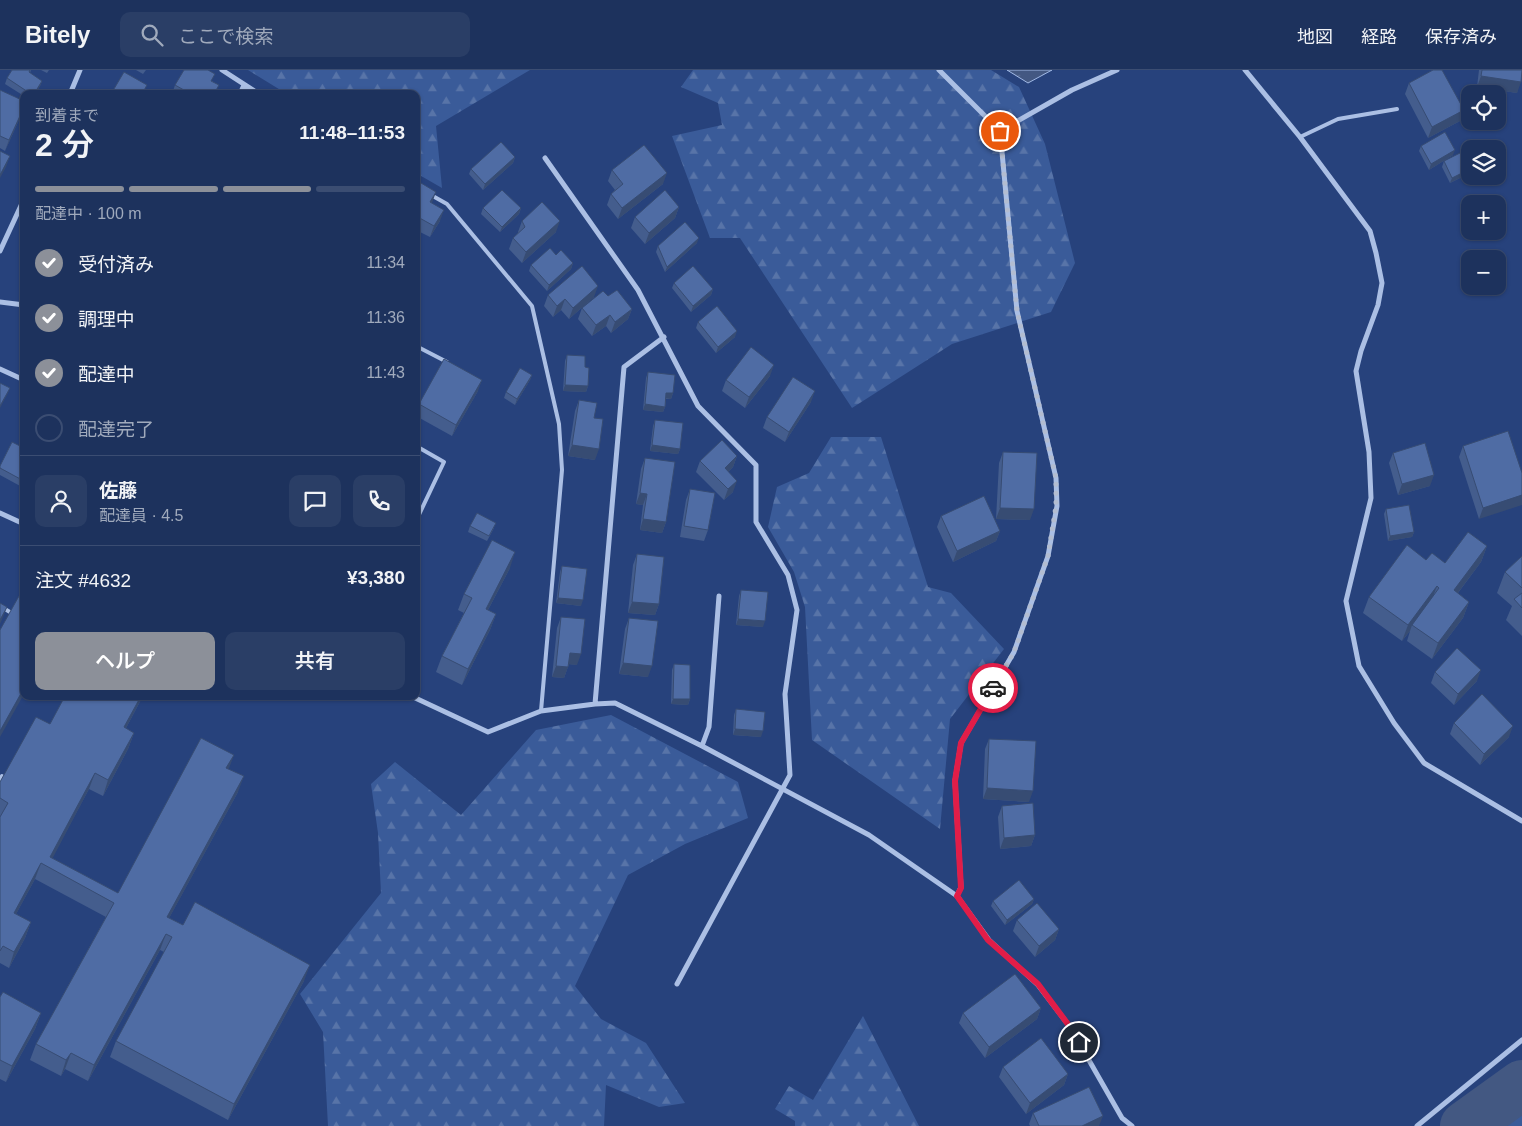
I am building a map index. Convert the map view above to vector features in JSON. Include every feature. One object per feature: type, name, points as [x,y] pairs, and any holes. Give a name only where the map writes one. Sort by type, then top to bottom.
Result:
[{"type":"street","points":[[72,90],[80,70]]},
{"type":"street","points":[[222,70],[252,90]]},
{"type":"street","points":[[939,70],[1000,131],[1017,311],[1056,478],[1056,506],[1048,556],[1014,652],[961,743],[955,781],[961,888],[957,896]]},
{"type":"street","points":[[1000,131],[1072,90],[1117,70]]},
{"type":"street","points":[[1245,70],[1300,136],[1370,231],[1382,283],[1378,305],[1356,371],[1369,452],[1371,498],[1346,601],[1359,666],[1394,723],[1424,763],[1522,821]]},
{"type":"street","points":[[242,90],[244,85]]},
{"type":"street","points":[[545,158],[638,290],[664,337],[698,406],[756,465],[756,522],[788,576],[797,610],[785,694],[790,775],[677,984]]},
{"type":"street","points":[[0,251],[20,208]]},
{"type":"street","points":[[0,302],[20,304]]},
{"type":"street","points":[[595,704],[624,367],[664,337]]},
{"type":"street","points":[[0,370],[20,378]]},
{"type":"street","points":[[0,513],[20,522]]},
{"type":"street","points":[[702,746],[709,727],[719,596]]},
{"type":"street","points":[[420,700],[488,732],[541,711],[615,703],[702,746],[869,836],[957,896],[988,940],[1038,984],[1070,1027],[1122,1118],[1132,1126]]},
{"type":"street","points":[[1417,1126],[1522,1040]]},
{"type":"lane","points":[[1300,136],[1338,119],[1397,109]]},
{"type":"lane","points":[[424,190],[447,204],[532,306],[560,424],[562,470],[541,711]]},
{"type":"lane","points":[[420,348],[454,366]]},
{"type":"lane","points":[[420,448],[444,462],[420,513]]},
{"type":"lane","points":[[0,606],[16,616]]},
{"type":"green space","points":[[248,70],[530,70],[436,126],[442,188],[420,175],[420,90],[280,90]]},
{"type":"green space","points":[[693,70],[991,70],[1019,87],[1045,144],[1075,263],[1051,312],[952,344],[852,408],[740,238],[710,238],[672,136],[722,125],[718,103],[681,87]]},
{"type":"green space","points":[[831,437],[881,437],[928,587],[951,593],[1004,649],[950,719],[940,829],[812,740],[805,607],[794,572],[768,527],[777,487],[809,473]]},
{"type":"green space","points":[[611,715],[738,782],[748,818],[685,844],[628,875],[575,986],[601,1019],[646,1043],[685,1103],[659,1107],[606,1085],[604,1126],[328,1126],[323,1032],[300,994],[381,893],[378,833],[371,784],[395,762],[461,815],[536,730]]},
{"type":"green space","points":[[863,1016],[919,1126],[795,1126],[795,1121],[775,1109],[789,1086],[813,1100]]},
{"type":"green space","points":[[1522,1100],[1522,1126],[1487,1126]]},
{"type":"water","points":[[1007,70],[1052,70],[1028,83]]},
{"type":"building","points":[[12,70],[30,70],[29,72],[42,81],[36,90],[25,90],[7,78]]},
{"type":"building","points":[[184,70],[208,70],[215,74],[211,81],[219,85],[216,90],[184,90],[175,85]]},
{"type":"building","points":[[1433,70],[1442,70],[1461,105],[1461,112],[1432,127],[1409,83]]},
{"type":"building","points":[[1482,70],[1522,70],[1521,82],[1481,76]]},
{"type":"building","points":[[124,72],[147,85],[144,90],[113,90]]},
{"type":"building","points":[[0,90],[20,99],[20,116],[9,140],[0,136]]},
{"type":"building","points":[[1445,132],[1455,150],[1431,164],[1421,146]]},
{"type":"building","points":[[501,142],[515,157],[485,184],[471,169]]},
{"type":"building","points":[[644,145],[667,173],[622,208],[611,194],[623,184],[612,170]]},
{"type":"building","points":[[0,151],[10,156],[0,175]]},
{"type":"building","points":[[1461,152],[1461,174],[1452,178],[1444,161]]},
{"type":"building","points":[[420,182],[436,192],[430,202],[444,210],[434,226],[420,218]]},
{"type":"building","points":[[502,190],[521,208],[502,227],[483,208]]},
{"type":"building","points":[[665,190],[679,207],[649,233],[635,217]]},
{"type":"building","points":[[542,202],[560,221],[526,252],[513,238],[525,227],[522,221]]},
{"type":"building","points":[[685,222],[699,238],[667,267],[658,246]]},
{"type":"building","points":[[550,248],[556,255],[561,250],[573,263],[549,285],[531,265]]},
{"type":"building","points":[[582,266],[598,286],[573,308],[565,299],[557,306],[548,295]]},
{"type":"building","points":[[693,266],[713,289],[693,306],[674,283]]},
{"type":"building","points":[[617,290],[632,309],[615,322],[610,315],[596,325],[582,308],[603,291],[608,296]]},
{"type":"building","points":[[717,306],[737,331],[718,347],[698,322]]},
{"type":"building","points":[[751,347],[774,365],[749,397],[726,380]]},
{"type":"building","points":[[567,355],[585,356],[585,367],[589,368],[588,386],[565,385]]},
{"type":"building","points":[[444,359],[482,380],[456,425],[420,405]]},
{"type":"building","points":[[520,368],[532,375],[517,399],[506,392]]},
{"type":"building","points":[[648,372],[675,375],[673,393],[666,393],[665,407],[645,404]]},
{"type":"building","points":[[793,377],[815,391],[789,432],[767,417]]},
{"type":"building","points":[[0,383],[10,388],[0,406]]},
{"type":"building","points":[[579,400],[597,403],[594,418],[603,419],[599,449],[572,445]]},
{"type":"building","points":[[655,420],[683,423],[680,449],[652,445]]},
{"type":"building","points":[[1508,431],[1522,473],[1522,495],[1483,508],[1463,446]]},
{"type":"building","points":[[722,440],[737,456],[725,468],[737,481],[728,489],[700,461]]},
{"type":"building","points":[[12,442],[20,446],[20,479],[0,468]]},
{"type":"building","points":[[1425,443],[1434,475],[1402,484],[1393,453]]},
{"type":"building","points":[[1003,452],[1037,453],[1034,509],[1000,508]]},
{"type":"building","points":[[645,458],[675,462],[666,522],[643,519],[647,494],[640,493]]},
{"type":"building","points":[[690,489],[715,493],[708,530],[684,526]]},
{"type":"building","points":[[984,496],[1000,531],[957,551],[941,516]]},
{"type":"building","points":[[1409,505],[1414,532],[1390,536],[1386,509]]},
{"type":"building","points":[[477,513],[496,523],[489,536],[470,526]]},
{"type":"building","points":[[1468,532],[1487,546],[1454,590],[1469,602],[1438,643],[1412,625],[1439,588],[1437,586],[1408,625],[1369,597],[1407,545],[1426,560],[1432,553],[1445,563]]},
{"type":"building","points":[[492,540],[515,552],[486,609],[496,614],[468,669],[442,656],[472,598],[464,594]]},
{"type":"building","points":[[637,554],[664,557],[659,604],[632,602]]},
{"type":"building","points":[[1522,556],[1522,588],[1505,572]]},
{"type":"building","points":[[562,566],[587,569],[583,600],[558,598]]},
{"type":"building","points":[[741,590],[768,592],[765,621],[738,619]]},
{"type":"building","points":[[1522,593],[1522,608],[1514,599]]},
{"type":"building","points":[[19,596],[20,695],[0,731],[0,630]]},
{"type":"building","points":[[0,603],[7,607],[0,620]]},
{"type":"building","points":[[561,617],[585,619],[581,654],[570,653],[568,667],[556,666]]},
{"type":"building","points":[[629,618],[658,621],[652,666],[623,663]]},
{"type":"building","points":[[1457,648],[1481,670],[1458,694],[1435,672]]},
{"type":"building","points":[[674,664],[690,665],[690,699],[673,699]]},
{"type":"building","points":[[1482,694],[1513,726],[1484,754],[1454,723]]},
{"type":"building","points":[[63,700],[139,700],[124,727],[134,733],[108,780],[95,773],[50,857],[118,893],[201,738],[234,755],[226,768],[244,776],[167,917],[183,925],[195,902],[310,965],[234,1104],[116,1041],[172,937],[166,934],[94,1065],[71,1053],[66,1060],[36,1044],[114,903],[41,863],[14,913],[31,922],[14,952],[3,946],[0,951],[0,817],[8,803],[0,798],[0,782],[36,717],[50,724]]},
{"type":"building","points":[[736,709],[765,712],[763,731],[735,729]]},
{"type":"building","points":[[989,739],[1036,741],[1033,791],[987,788]]},
{"type":"building","points":[[1033,803],[1035,835],[1004,838],[1002,806]]},
{"type":"building","points":[[1019,880],[1034,899],[1007,920],[993,901]]},
{"type":"building","points":[[1037,903],[1059,929],[1039,946],[1017,920]]},
{"type":"building","points":[[1015,974],[1041,1008],[989,1047],[963,1013]]},
{"type":"building","points":[[3,992],[41,1013],[12,1066],[0,1060],[0,997]]},
{"type":"building","points":[[1041,1038],[1068,1074],[1030,1103],[1003,1067]]},
{"type":"building","points":[[1089,1087],[1103,1116],[1082,1126],[1039,1126],[1033,1113]]},
{"type":"waterway","points":[[1465,1126],[1522,1085]]},
{"type":"way so far","points":[[993,688],[1014,652],[1048,556],[1056,506],[1056,478],[1017,311],[1000,131]]},
{"type":"route","points":[[993,688],[961,743],[955,781],[961,888],[957,896],[988,940],[1038,984],[1079,1042]]}]
